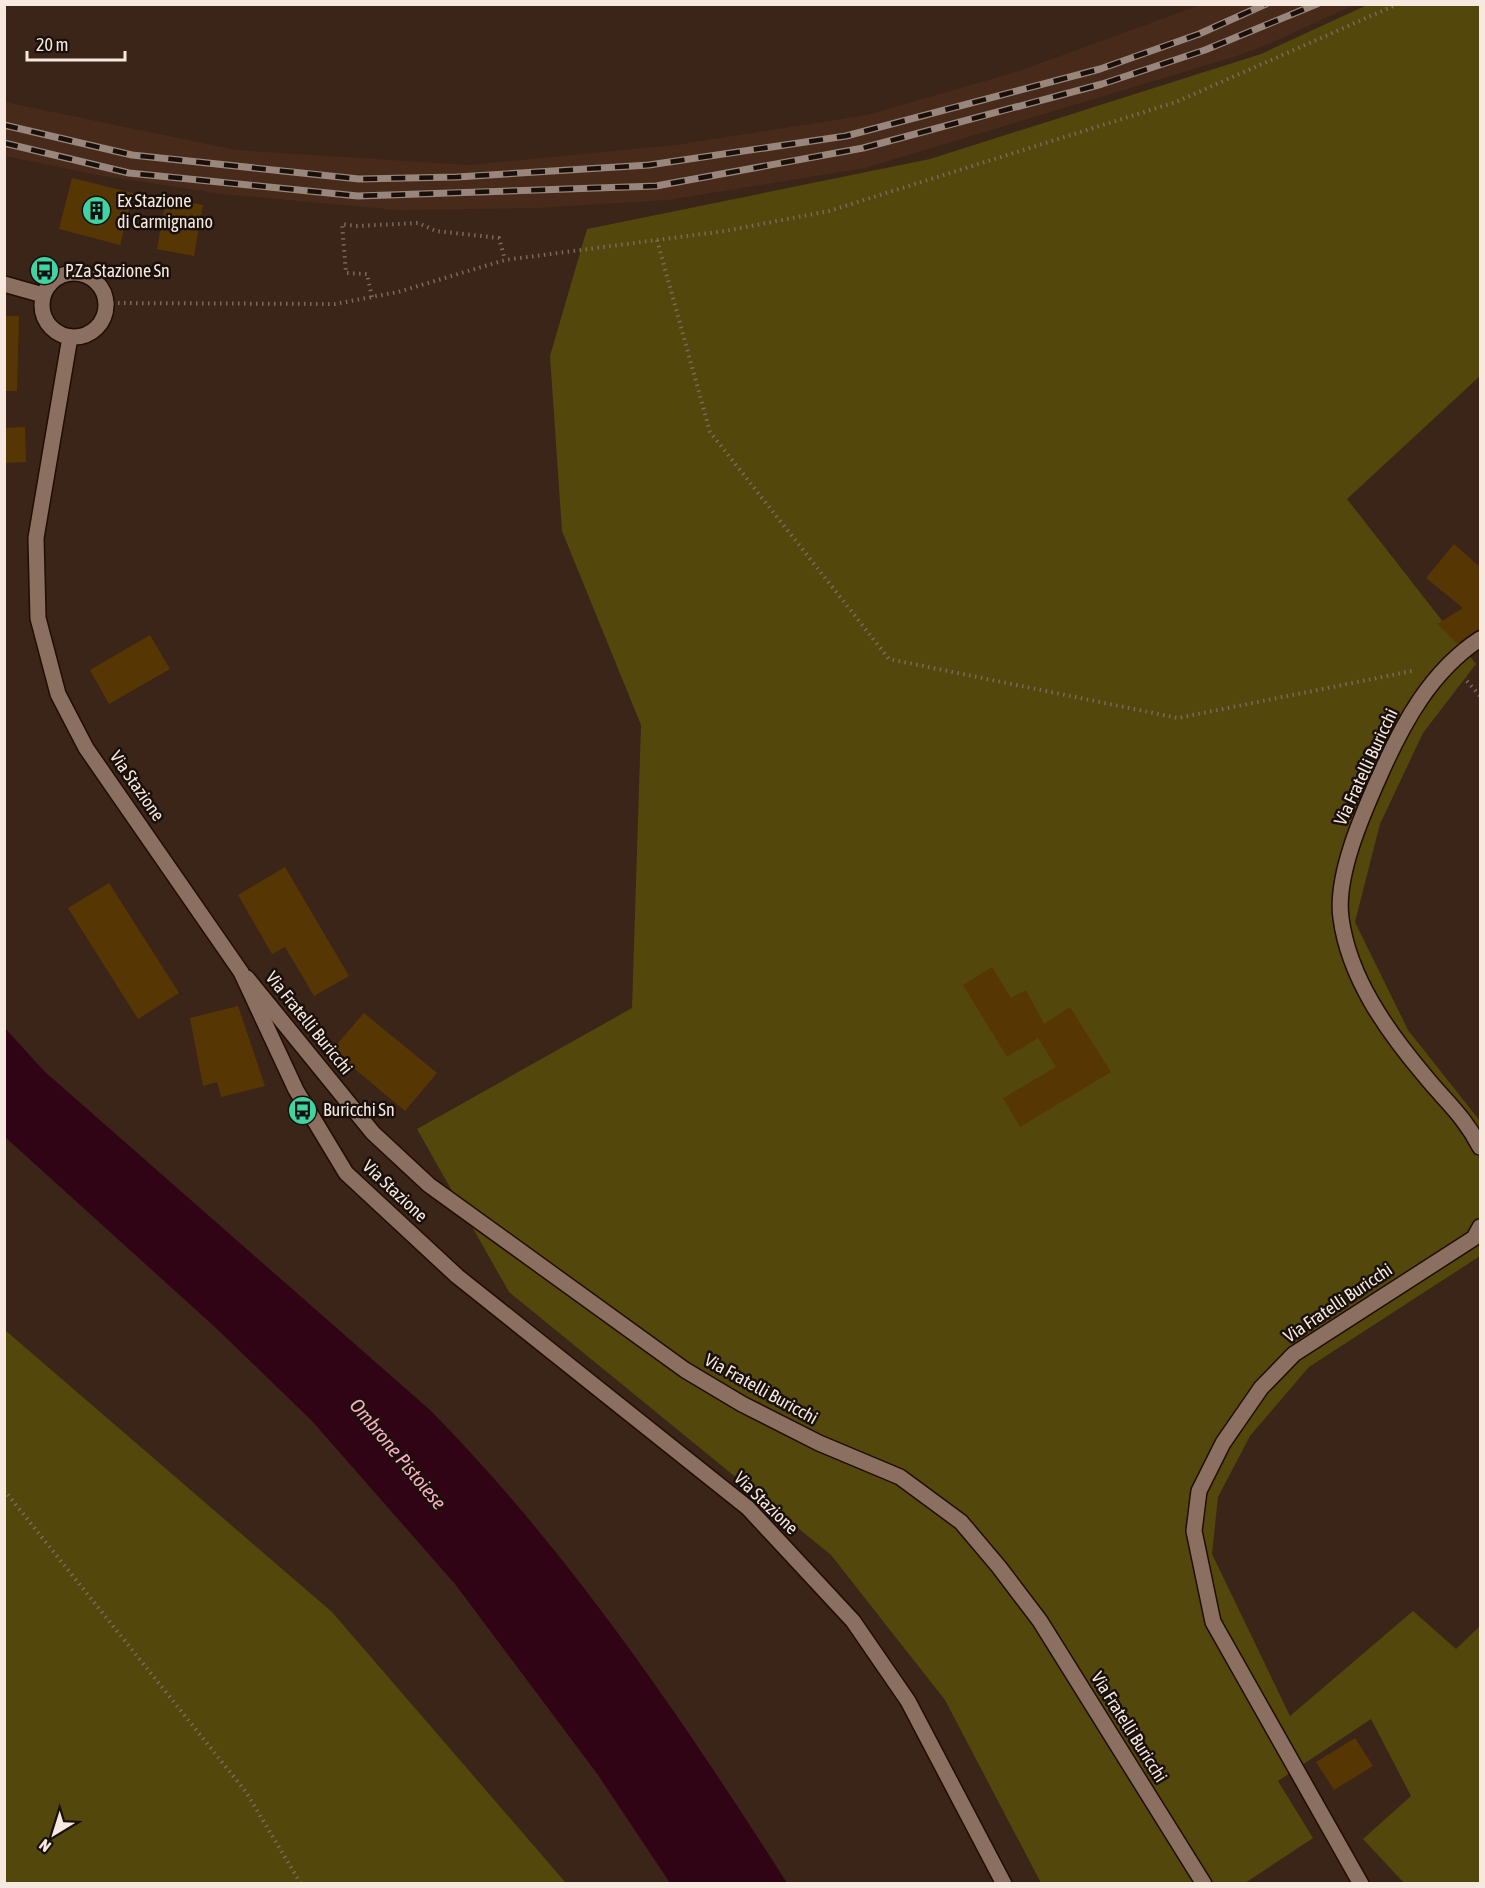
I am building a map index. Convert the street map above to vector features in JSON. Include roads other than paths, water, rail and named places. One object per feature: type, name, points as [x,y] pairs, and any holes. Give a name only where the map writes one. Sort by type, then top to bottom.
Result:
[{"type":"street","points":[[83,274],[99,285],[106,303],[102,322],[88,334],[70,337],[60,335],[46,323],[41,305],[43,295],[48,287],[63,275],[83,274]]},
{"type":"street","points":[[4,284],[43,295]]},
{"type":"street","name":"Via Stazione","points":[[70,337],[36,538],[38,618],[55,683],[86,748],[241,972],[296,1090],[346,1173],[457,1276],[748,1508],[853,1621],[908,1701],[1004,1884]]},
{"type":"street","name":"Via Fratelli Buricchi","points":[[1480,639],[1451,663],[1423,694],[1395,742],[1359,822],[1345,872],[1341,917],[1354,968],[1387,1028],[1426,1077],[1467,1121],[1480,1147]]},
{"type":"street","name":"Via Fratelli Buricchi","points":[[241,972],[373,1132],[429,1185],[685,1370],[742,1404],[819,1443],[900,1477],[961,1522],[1040,1621],[1204,1884]]},
{"type":"street","name":"Via Fratelli Buricchi","points":[[1361,1884],[1213,1622],[1194,1531],[1199,1491],[1223,1443],[1248,1406],[1261,1388],[1294,1354],[1473,1238],[1480,1227]]},
{"type":"water","name":"Ombrone Pistoiese","points":[[5,1028],[44,1071],[430,1410],[481,1464],[530,1520],[621,1637],[706,1759],[787,1883],[670,1883],[598,1775],[455,1584],[312,1421],[216,1328],[5,1137]]},
{"type":"railway","points":[[4,125],[132,155],[359,179],[457,177],[649,165],[846,136],[1100,69],[1199,34],[1266,4]]},
{"type":"railway","points":[[4,143],[129,173],[358,196],[656,186],[863,148],[1102,84],[1205,50],[1317,4]]},
{"type":"place","name":"Ex Stazione di Carmignano","points":[[96,211]]},
{"type":"place","name":"P.Za Stazione Sn","points":[[44,271]]},
{"type":"place","name":"Buricchi Sn","points":[[302,1110]]}]
